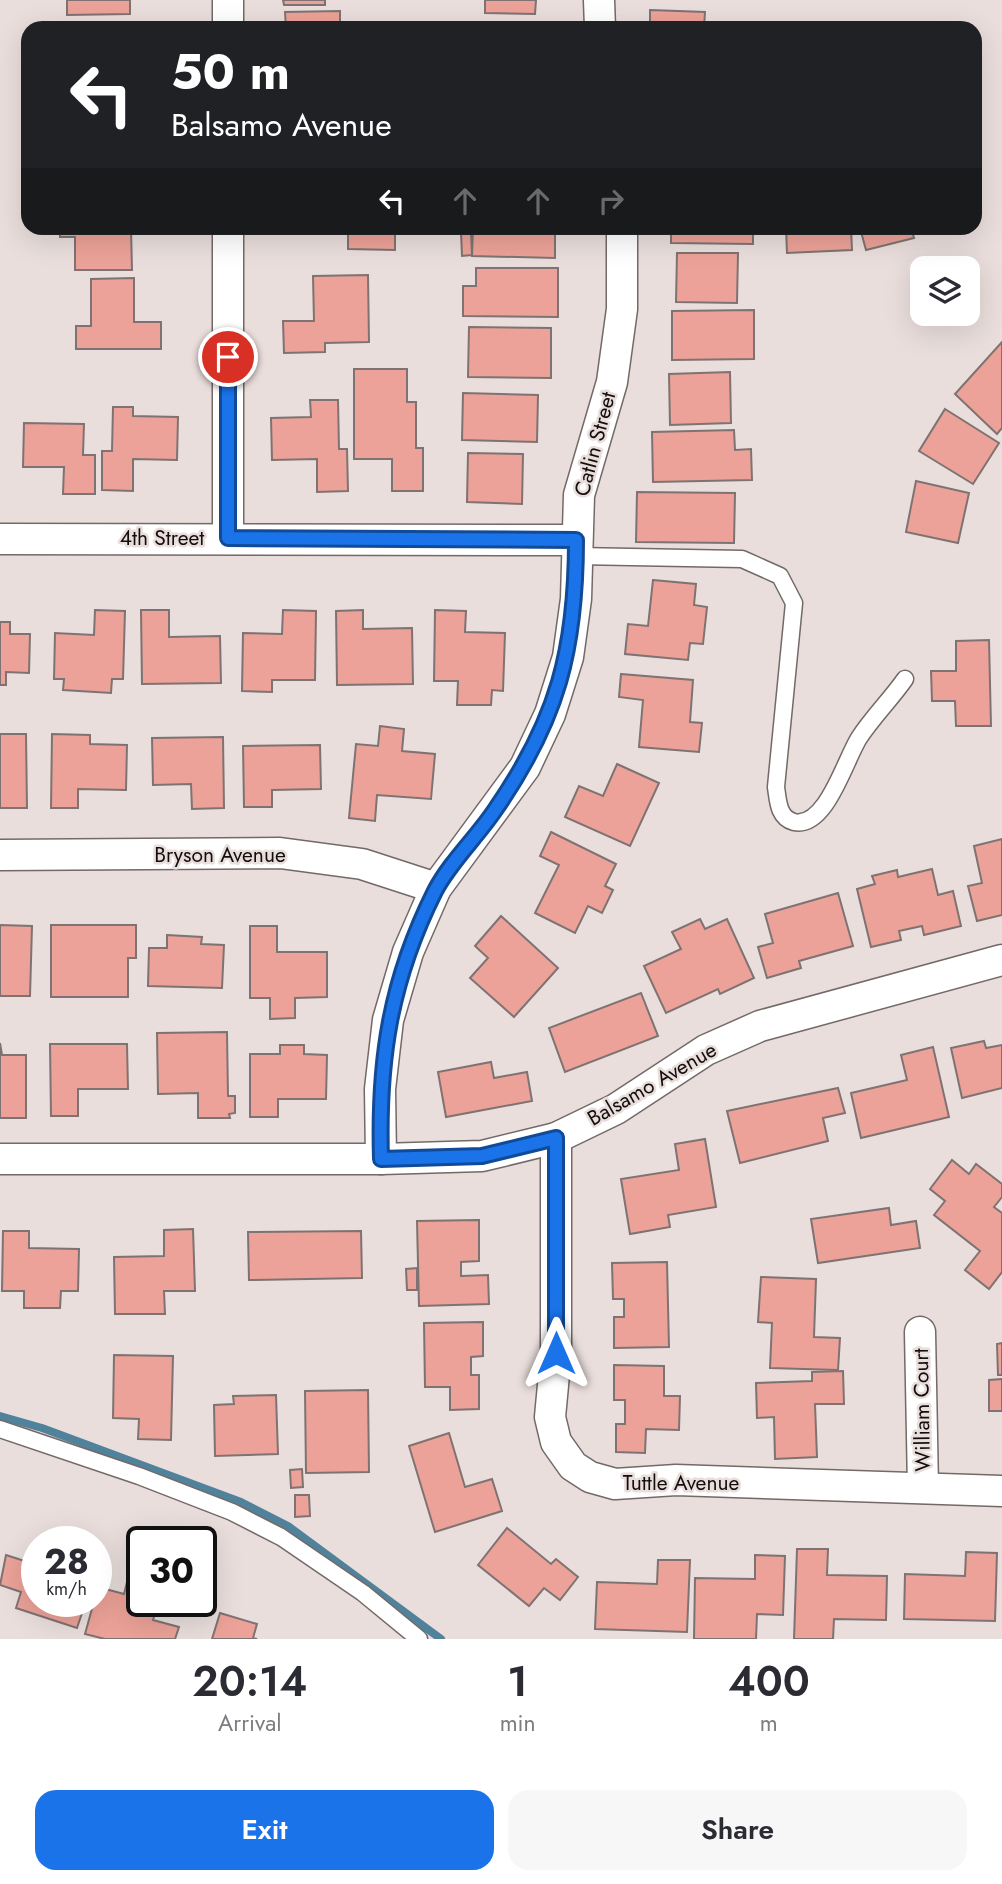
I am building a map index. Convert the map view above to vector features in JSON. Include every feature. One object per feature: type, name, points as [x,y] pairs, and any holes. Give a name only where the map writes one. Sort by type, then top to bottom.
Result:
[{"type":"street","points":[[228,0],[228,21]]},
{"type":"street","points":[[599,0],[600,21]]},
{"type":"street","points":[[228,235],[228,538]]},
{"type":"street","name":"Catlin Street","points":[[381,1159],[380,1089],[388,1020],[408,952],[436,888],[525,766],[550,713],[568,657],[576,599],[579,495],[612,382],[622,309],[622,235]]},
{"type":"street","name":"4th Street","points":[[0,538],[228,538],[576,548]]},
{"type":"street","name":"Bryson Avenue","points":[[0,855],[280,853],[362,864],[436,888]]},
{"type":"street","name":"Balsamo Avenue","points":[[0,1159],[381,1159],[482,1156],[556,1138],[617,1109],[706,1050],[760,1026],[1002,960]]},
{"type":"street","name":"Tuttle Avenue","points":[[556,1138],[556,1353],[550,1417],[556,1442],[573,1466],[590,1477],[615,1484],[676,1480],[1002,1490]]},
{"type":"street","name":"William Court","points":[[920,1332],[923,1488]]},
{"type":"lane","name":"4th Street","points":[[576,548],[742,559],[780,576],[794,603],[776,787],[779,807],[790,821],[803,824],[814,818],[827,801],[859,737],[905,679]]},
{"type":"lane","points":[[0,1429],[139,1476],[232,1512],[281,1537],[363,1593],[419,1639]]},
{"type":"building","points":[[67,0],[130,0],[130,14],[67,15]]},
{"type":"building","points":[[283,0],[325,0],[325,5],[284,5]]},
{"type":"building","points":[[485,0],[536,0],[535,14],[485,13]]},
{"type":"building","points":[[650,10],[705,12],[704,21],[650,21]]},
{"type":"building","points":[[340,11],[340,21],[286,21],[285,12]]},
{"type":"building","points":[[131,235],[132,270],[75,270],[75,237],[60,237]]},
{"type":"building","points":[[348,235],[395,235],[395,250],[348,249]]},
{"type":"building","points":[[461,235],[471,235],[472,255],[462,256]]},
{"type":"building","points":[[473,235],[555,235],[555,258],[472,256]]},
{"type":"building","points":[[671,235],[753,235],[753,244],[671,243]]},
{"type":"building","points":[[786,235],[851,235],[852,250],[787,253]]},
{"type":"building","points":[[862,235],[913,235],[914,238],[866,250]]},
{"type":"building","points":[[677,253],[738,253],[737,303],[676,302]]},
{"type":"building","points":[[476,268],[558,268],[558,317],[463,316],[463,286],[476,286]]},
{"type":"building","points":[[368,275],[369,342],[325,343],[325,352],[284,353],[283,321],[314,321],[313,276]]},
{"type":"building","points":[[134,278],[134,322],[161,322],[161,349],[76,349],[76,326],[91,326],[91,279]]},
{"type":"building","points":[[754,310],[754,359],[672,360],[672,311]]},
{"type":"building","points":[[469,327],[551,328],[551,378],[468,377]]},
{"type":"building","points":[[1002,342],[1002,428],[997,434],[955,394]]},
{"type":"building","points":[[354,369],[407,369],[407,402],[416,402],[416,448],[423,448],[423,491],[392,491],[392,459],[354,459]]},
{"type":"building","points":[[730,372],[731,423],[670,425],[669,374]]},
{"type":"building","points":[[463,393],[538,395],[537,442],[462,440]]},
{"type":"building","points":[[310,400],[338,400],[339,449],[347,449],[348,491],[317,492],[317,459],[272,460],[271,418],[311,417]]},
{"type":"building","points":[[113,407],[133,407],[133,416],[178,417],[177,460],[133,459],[133,491],[102,490],[102,451],[112,451]]},
{"type":"building","points":[[945,409],[999,443],[973,484],[919,451]]},
{"type":"building","points":[[24,423],[84,424],[83,455],[95,455],[95,494],[63,494],[64,467],[23,467]]},
{"type":"building","points":[[734,430],[735,450],[751,449],[752,480],[653,482],[652,432]]},
{"type":"building","points":[[468,453],[523,454],[522,504],[467,502]]},
{"type":"building","points":[[916,481],[969,493],[958,543],[906,532]]},
{"type":"building","points":[[637,492],[735,493],[734,543],[636,542]]},
{"type":"building","points":[[653,580],[696,584],[694,605],[707,607],[703,644],[690,643],[688,660],[625,654],[628,624],[648,626]]},
{"type":"building","points":[[95,610],[125,611],[123,679],[112,679],[111,693],[63,690],[64,679],[54,679],[55,633],[94,635]]},
{"type":"building","points":[[141,610],[169,610],[169,637],[220,636],[221,683],[142,684]]},
{"type":"building","points":[[283,610],[316,611],[315,680],[272,680],[272,692],[242,691],[243,633],[282,634]]},
{"type":"building","points":[[363,610],[363,629],[412,628],[413,684],[337,685],[336,611]]},
{"type":"building","points":[[435,610],[466,611],[465,632],[505,633],[503,691],[492,690],[491,705],[457,705],[458,681],[434,681]]},
{"type":"building","points":[[0,622],[10,622],[10,634],[30,634],[29,673],[6,672],[6,685],[0,685]]},
{"type":"building","points":[[989,640],[991,726],[956,726],[955,701],[932,701],[931,671],[956,671],[956,641]]},
{"type":"building","points":[[621,674],[693,680],[690,722],[702,723],[699,752],[639,747],[643,700],[619,697]]},
{"type":"building","points":[[380,726],[404,729],[402,751],[435,754],[431,799],[377,795],[375,821],[349,818],[356,744],[378,746]]},
{"type":"building","points":[[0,734],[26,734],[27,808],[0,808]]},
{"type":"building","points":[[52,734],[90,735],[90,744],[127,745],[126,790],[78,789],[78,808],[51,808]]},
{"type":"building","points":[[223,737],[224,808],[192,809],[191,784],[153,785],[152,738]]},
{"type":"building","points":[[320,745],[321,789],[272,790],[272,807],[244,807],[243,746]]},
{"type":"building","points":[[617,764],[659,783],[630,846],[565,817],[579,786],[603,796]]},
{"type":"building","points":[[551,832],[616,864],[605,886],[613,890],[602,913],[588,906],[575,933],[535,913],[559,865],[540,856]]},
{"type":"building","points":[[1002,839],[1002,915],[977,921],[968,886],[982,883],[974,846]]},
{"type":"building","points":[[932,869],[938,895],[953,891],[961,926],[924,935],[922,926],[899,931],[901,940],[871,947],[857,889],[875,884],[872,876],[897,870],[898,877]]},
{"type":"building","points":[[838,893],[853,946],[799,961],[801,968],[767,978],[758,947],[773,943],[765,914]]},
{"type":"building","points":[[501,916],[558,968],[514,1017],[470,978],[488,958],[475,946]]},
{"type":"building","points":[[700,919],[705,929],[727,919],[754,978],[720,994],[718,989],[666,1013],[644,966],[681,949],[672,932]]},
{"type":"building","points":[[0,925],[32,926],[30,996],[0,996]]},
{"type":"building","points":[[51,925],[136,925],[136,958],[128,958],[128,997],[51,997]]},
{"type":"building","points":[[250,926],[277,926],[277,952],[327,952],[327,997],[295,998],[295,1018],[270,1019],[270,998],[250,998]]},
{"type":"building","points":[[167,935],[202,937],[201,944],[224,945],[222,988],[148,986],[149,948],[167,948]]},
{"type":"building","points":[[641,993],[658,1036],[565,1072],[549,1028]]},
{"type":"building","points":[[227,1032],[228,1096],[235,1096],[235,1113],[229,1114],[230,1118],[198,1118],[198,1093],[158,1094],[157,1033]]},
{"type":"building","points":[[984,1041],[986,1048],[1002,1045],[1002,1088],[962,1098],[951,1048]]},
{"type":"building","points":[[0,1043],[2,1055],[26,1055],[26,1118],[0,1118]]},
{"type":"building","points":[[50,1044],[127,1044],[128,1089],[78,1089],[78,1116],[51,1116]]},
{"type":"building","points":[[280,1045],[304,1045],[304,1054],[327,1055],[326,1099],[278,1099],[278,1117],[250,1117],[250,1054],[280,1054]]},
{"type":"building","points":[[933,1047],[949,1117],[861,1138],[851,1093],[907,1080],[901,1055]]},
{"type":"building","points":[[491,1062],[494,1078],[527,1072],[532,1101],[446,1117],[438,1072]]},
{"type":"building","points":[[838,1088],[845,1113],[823,1118],[828,1141],[740,1163],[727,1111]]},
{"type":"building","points":[[705,1139],[716,1207],[668,1215],[670,1227],[630,1234],[621,1179],[679,1170],[675,1144]]},
{"type":"building","points":[[952,1160],[969,1174],[976,1164],[1002,1184],[1002,1197],[994,1207],[1002,1213],[1002,1272],[989,1289],[965,1270],[980,1251],[934,1215],[945,1201],[930,1189]]},
{"type":"building","points":[[889,1208],[891,1225],[916,1221],[920,1248],[818,1263],[811,1219]]},
{"type":"building","points":[[479,1220],[479,1261],[461,1262],[461,1276],[488,1275],[489,1304],[419,1306],[417,1221]]},
{"type":"building","points":[[193,1229],[195,1291],[164,1291],[165,1314],[115,1314],[114,1257],[164,1256],[164,1230]]},
{"type":"building","points":[[3,1231],[29,1231],[29,1248],[79,1249],[78,1291],[61,1291],[60,1308],[24,1308],[24,1291],[2,1291]]},
{"type":"building","points":[[361,1231],[362,1278],[249,1280],[248,1232]]},
{"type":"building","points":[[667,1262],[669,1347],[614,1348],[614,1317],[624,1317],[624,1299],[613,1299],[612,1263]]},
{"type":"building","points":[[417,1268],[417,1290],[407,1290],[406,1269]]},
{"type":"building","points":[[761,1277],[816,1279],[814,1337],[840,1338],[838,1370],[770,1368],[772,1323],[758,1322]]},
{"type":"building","points":[[483,1322],[483,1356],[471,1357],[471,1375],[479,1375],[479,1409],[450,1410],[450,1387],[425,1387],[424,1323]]},
{"type":"building","points":[[1002,1343],[1002,1375],[998,1375],[997,1344]]},
{"type":"building","points":[[114,1355],[173,1356],[171,1440],[138,1439],[139,1419],[113,1418]]},
{"type":"building","points":[[614,1365],[664,1366],[664,1396],[680,1396],[679,1430],[646,1429],[645,1453],[616,1452],[616,1424],[625,1424],[625,1400],[614,1400]]},
{"type":"building","points":[[843,1371],[844,1404],[815,1404],[817,1457],[775,1459],[774,1417],[757,1418],[756,1383],[812,1381],[812,1372]]},
{"type":"building","points":[[1002,1379],[1002,1411],[989,1411],[989,1380]]},
{"type":"building","points":[[368,1390],[369,1472],[306,1473],[305,1391]]},
{"type":"building","points":[[276,1395],[278,1454],[215,1456],[214,1405],[234,1404],[233,1396]]},
{"type":"building","points":[[449,1433],[465,1487],[492,1479],[502,1511],[435,1532],[409,1446]]},
{"type":"building","points":[[302,1469],[303,1487],[291,1488],[290,1470]]},
{"type":"building","points":[[295,1495],[309,1495],[310,1516],[295,1517]]},
{"type":"building","points":[[507,1528],[551,1564],[556,1559],[578,1577],[560,1600],[544,1588],[529,1606],[478,1565]]},
{"type":"building","points":[[797,1549],[828,1549],[827,1575],[887,1576],[886,1620],[834,1619],[833,1639],[794,1639]]},
{"type":"building","points":[[966,1552],[997,1553],[995,1621],[904,1619],[905,1574],[965,1576]]},
{"type":"building","points":[[6,1555],[21,1560],[21,1592],[0,1585]]},
{"type":"building","points":[[755,1555],[785,1556],[783,1615],[757,1614],[756,1639],[694,1639],[695,1578],[755,1579]]},
{"type":"building","points":[[658,1560],[690,1560],[687,1632],[595,1629],[597,1582],[657,1584]]},
{"type":"building","points":[[126,1586],[126,1617],[154,1617],[153,1620],[179,1627],[175,1639],[105,1639],[85,1634],[90,1617],[112,1617],[112,1591],[124,1594]]},
{"type":"building","points":[[21,1592],[21,1610],[16,1608]]},
{"type":"building","points":[[220,1613],[257,1624],[253,1638],[257,1639],[212,1639]]},
{"type":"building","points":[[43,1617],[81,1617],[77,1628]]},
{"type":"waterway","points":[[0,1416],[42,1428],[241,1502],[288,1526],[441,1639]]},
{"type":"route","points":[[228,357],[228,538],[576,540],[576,599],[568,657],[550,713],[525,766],[436,888],[408,952],[388,1020],[380,1089],[381,1159],[482,1156],[556,1138],[556,1353]]}]
